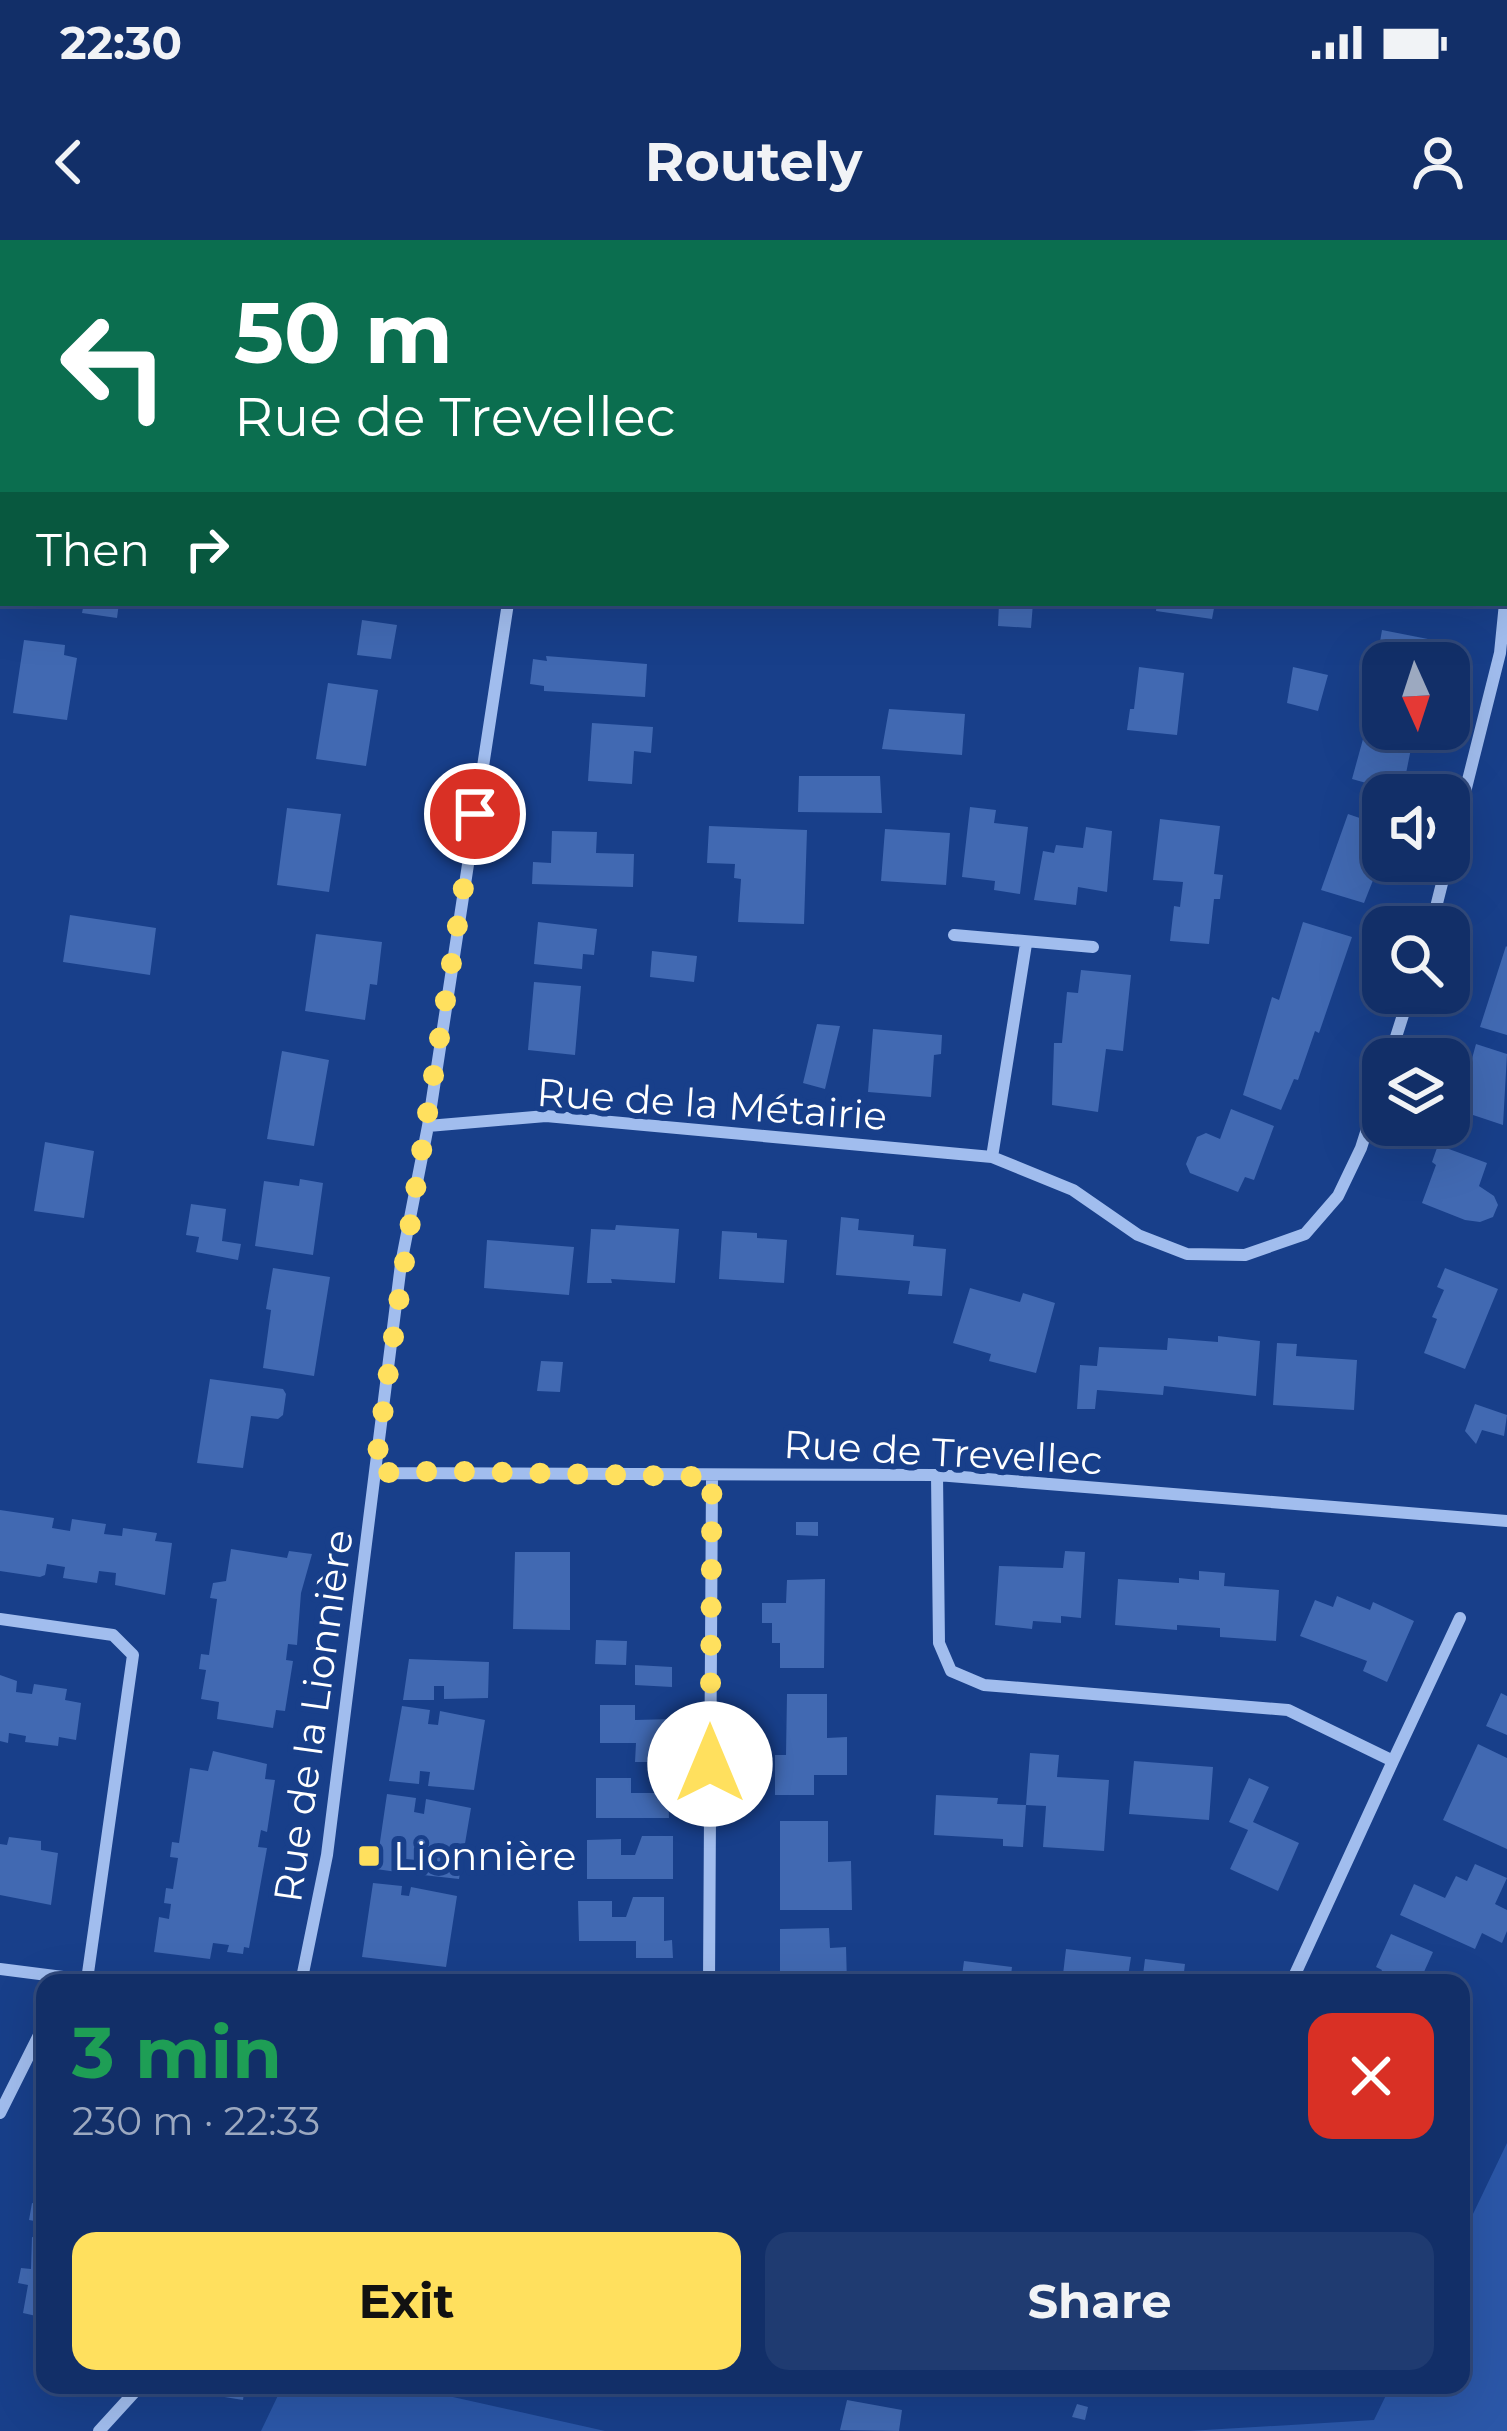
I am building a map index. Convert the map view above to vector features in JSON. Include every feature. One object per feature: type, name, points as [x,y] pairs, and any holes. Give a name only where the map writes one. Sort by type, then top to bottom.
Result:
[{"type":"street","name":"Rue de la Lionnière","points":[[303,1974],[328,1856],[401,1264],[428,1126],[508,606]]},
{"type":"street","points":[[1436,906],[1500,652],[1505,606]]},
{"type":"street","points":[[954,935],[1093,947]]},
{"type":"street","points":[[992,1156],[1026,944]]},
{"type":"street","name":"Rue de la Métairie","points":[[428,1126],[546,1116],[992,1156],[1073,1190],[1138,1234],[1187,1254],[1245,1255],[1305,1234],[1338,1196],[1362,1145]]},
{"type":"street","name":"Rue de Trevellec","points":[[375,1473],[937,1475],[1507,1521]]},
{"type":"street","points":[[937,1475],[940,1643],[951,1671],[984,1685],[1288,1710],[1393,1761]]},
{"type":"street","points":[[709,1974],[712,1477]]},
{"type":"street","points":[[0,1618],[113,1636],[133,1655],[88,1974]]},
{"type":"street","points":[[1295,1974],[1460,1618]]},
{"type":"street","points":[[0,1969],[36,1975]]},
{"type":"street","points":[[0,2113],[36,2041]]},
{"type":"street","points":[[102,2430],[133,2394]]},
{"type":"shaded area","points":[[1507,2143],[1507,2431],[1188,2431],[1374,2420],[1387,2394],[1470,2394],[1470,2220]]},
{"type":"shaded area","points":[[279,2394],[439,2394],[605,2431],[261,2431]]},
{"type":"building","points":[[83,606],[119,606],[117,618],[82,613]]},
{"type":"building","points":[[999,606],[1033,606],[1031,628],[998,626]]},
{"type":"building","points":[[1157,606],[1214,606],[1212,619],[1156,611]]},
{"type":"building","points":[[362,620],[397,625],[391,659],[357,655]]},
{"type":"building","points":[[1382,630],[1428,639],[1427,642],[1380,642]]},
{"type":"building","points":[[24,640],[65,645],[64,655],[77,658],[67,720],[13,713]]},
{"type":"building","points":[[546,656],[647,664],[645,697],[544,691],[544,686],[530,684],[533,659],[547,661]]},
{"type":"building","points":[[1139,667],[1184,673],[1177,735],[1127,730]]},
{"type":"building","points":[[1293,667],[1328,675],[1318,711],[1287,703]]},
{"type":"building","points":[[328,683],[378,690],[366,766],[316,759]]},
{"type":"building","points":[[889,709],[965,714],[962,755],[882,749]]},
{"type":"building","points":[[592,723],[653,727],[651,753],[634,751],[632,784],[588,781]]},
{"type":"building","points":[[1362,743],[1362,750],[1411,750],[1406,774],[1362,774],[1362,782],[1352,779]]},
{"type":"building","points":[[799,776],[880,776],[882,813],[798,812]]},
{"type":"building","points":[[970,807],[996,810],[994,823],[1028,827],[1020,894],[994,890],[995,881],[962,877]]},
{"type":"building","points":[[287,808],[341,814],[329,892],[277,885]]},
{"type":"building","points":[[1348,814],[1362,819],[1362,882],[1372,882],[1364,903],[1321,890]]},
{"type":"building","points":[[1160,819],[1220,826],[1214,874],[1223,875],[1220,899],[1214,899],[1209,944],[1170,941],[1174,906],[1180,907],[1183,882],[1153,880]]},
{"type":"building","points":[[709,826],[807,830],[804,924],[738,922],[741,879],[734,878],[735,864],[707,863]]},
{"type":"building","points":[[1086,827],[1112,831],[1107,892],[1078,887],[1076,905],[1034,900],[1043,851],[1054,853],[1056,845],[1083,848]]},
{"type":"building","points":[[885,829],[950,833],[946,885],[881,881]]},
{"type":"building","points":[[552,831],[597,832],[596,853],[634,854],[633,887],[532,884],[533,862],[551,863]]},
{"type":"building","points":[[70,915],[156,928],[150,975],[63,962]]},
{"type":"building","points":[[538,922],[597,929],[594,955],[583,954],[582,969],[534,964]]},
{"type":"building","points":[[1303,922],[1352,937],[1319,1033],[1315,1031],[1298,1080],[1294,1079],[1281,1110],[1243,1095],[1272,997],[1279,1000]]},
{"type":"building","points":[[316,934],[382,942],[377,985],[370,984],[365,1020],[305,1011]]},
{"type":"building","points":[[1507,947],[1507,1035],[1480,1027]]},
{"type":"building","points":[[652,951],[697,956],[694,982],[650,977]]},
{"type":"building","points":[[1081,970],[1131,975],[1123,1051],[1106,1049],[1098,1112],[1052,1105],[1054,1043],[1062,1043],[1067,992],[1078,993]]},
{"type":"building","points":[[534,982],[581,986],[575,1055],[528,1050]]},
{"type":"building","points":[[817,1024],[840,1026],[825,1089],[803,1083]]},
{"type":"building","points":[[873,1029],[942,1035],[941,1054],[934,1055],[931,1097],[868,1092]]},
{"type":"building","points":[[1476,1044],[1507,1054],[1503,1125],[1470,1114],[1470,1066]]},
{"type":"building","points":[[282,1051],[329,1060],[314,1146],[267,1139]]},
{"type":"building","points":[[1231,1109],[1274,1126],[1254,1180],[1245,1177],[1238,1192],[1190,1173],[1186,1164],[1197,1137],[1206,1133],[1220,1139]]},
{"type":"building","points":[[45,1142],[94,1151],[84,1218],[34,1211]]},
{"type":"building","points":[[1441,1146],[1487,1163],[1479,1186],[1494,1196],[1498,1205],[1493,1217],[1465,1220],[1422,1203],[1436,1165],[1432,1162]]},
{"type":"building","points":[[300,1179],[323,1183],[313,1255],[255,1246],[264,1181],[299,1186]]},
{"type":"building","points":[[191,1204],[226,1209],[222,1241],[241,1244],[238,1260],[196,1252],[199,1237],[186,1235]]},
{"type":"building","points":[[841,1217],[859,1219],[858,1230],[914,1235],[913,1246],[946,1249],[942,1296],[908,1294],[910,1281],[836,1275]]},
{"type":"building","points":[[616,1225],[679,1229],[675,1283],[611,1279],[612,1283],[587,1283],[591,1229],[615,1230]]},
{"type":"building","points":[[722,1231],[787,1240],[784,1283],[719,1279]]},
{"type":"building","points":[[487,1240],[574,1247],[569,1295],[484,1288]]},
{"type":"building","points":[[273,1268],[330,1277],[314,1376],[263,1368]]},
{"type":"building","points":[[1445,1268],[1498,1289],[1465,1369],[1424,1353],[1437,1319],[1432,1317],[1444,1290],[1437,1287]]},
{"type":"building","points":[[970,1288],[1020,1302],[1023,1293],[1055,1303],[1036,1373],[989,1361],[991,1354],[953,1343]]},
{"type":"building","points":[[1218,1336],[1260,1341],[1256,1396],[1164,1386],[1163,1395],[1097,1390],[1095,1409],[1077,1409],[1080,1365],[1097,1366],[1099,1347],[1167,1350],[1168,1338],[1218,1342]]},
{"type":"building","points":[[1277,1343],[1297,1344],[1296,1356],[1357,1360],[1354,1410],[1273,1405]]},
{"type":"building","points":[[541,1361],[563,1362],[560,1392],[537,1391]]},
{"type":"building","points":[[210,1379],[283,1389],[286,1394],[278,1419],[251,1416],[243,1468],[197,1463]]},
{"type":"building","points":[[1475,1404],[1507,1415],[1504,1436],[1482,1430],[1476,1444],[1465,1431]]},
{"type":"building","points":[[0,1510],[54,1518],[52,1528],[70,1531],[72,1519],[106,1524],[104,1534],[122,1536],[123,1528],[157,1533],[155,1541],[172,1543],[165,1595],[115,1585],[116,1573],[99,1571],[97,1583],[63,1578],[65,1567],[47,1564],[40,1577],[0,1571]]},
{"type":"building","points":[[796,1522],[818,1522],[818,1536],[796,1535]]},
{"type":"building","points":[[231,1549],[287,1558],[289,1551],[312,1554],[301,1593],[297,1645],[288,1644],[286,1660],[293,1661],[285,1711],[276,1710],[273,1728],[217,1719],[219,1702],[201,1699],[206,1670],[199,1669],[201,1654],[209,1655],[217,1599],[210,1598],[213,1583],[226,1581]]},
{"type":"building","points":[[1065,1551],[1085,1552],[1081,1618],[1061,1616],[1061,1623],[1033,1621],[1032,1629],[995,1625],[999,1566],[1063,1568]]},
{"type":"building","points":[[515,1552],[570,1552],[570,1630],[513,1629]]},
{"type":"building","points":[[1199,1571],[1225,1573],[1224,1586],[1279,1590],[1276,1641],[1220,1637],[1220,1628],[1115,1625],[1118,1579],[1179,1583],[1179,1578],[1199,1580]]},
{"type":"building","points":[[825,1579],[824,1668],[780,1668],[780,1643],[772,1643],[772,1623],[762,1623],[762,1603],[786,1603],[787,1580]]},
{"type":"building","points":[[1337,1596],[1370,1610],[1373,1602],[1414,1621],[1387,1682],[1363,1671],[1367,1661],[1300,1636],[1315,1600],[1333,1607]]},
{"type":"building","points":[[596,1640],[627,1641],[626,1665],[595,1664]]},
{"type":"building","points":[[409,1659],[489,1662],[488,1698],[444,1699],[444,1686],[434,1686],[434,1700],[403,1700]]},
{"type":"building","points":[[635,1665],[672,1667],[672,1687],[635,1685]]},
{"type":"building","points":[[0,1675],[17,1681],[16,1692],[32,1694],[34,1684],[67,1689],[65,1700],[81,1703],[76,1740],[59,1737],[58,1746],[25,1742],[26,1736],[9,1733],[8,1743],[0,1741]]},
{"type":"building","points":[[1501,1693],[1507,1696],[1507,1735],[1486,1726]]},
{"type":"building","points":[[787,1694],[827,1694],[827,1738],[847,1737],[847,1775],[814,1775],[814,1795],[775,1795],[775,1755],[786,1755]]},
{"type":"building","points":[[600,1705],[635,1705],[635,1720],[673,1719],[672,1762],[635,1762],[636,1743],[600,1743]]},
{"type":"building","points":[[402,1706],[430,1710],[428,1724],[438,1725],[440,1711],[485,1720],[474,1790],[428,1786],[430,1772],[420,1771],[419,1784],[389,1781]]},
{"type":"building","points":[[1478,1744],[1507,1758],[1507,1849],[1443,1820]]},
{"type":"building","points":[[213,1751],[267,1764],[265,1779],[275,1780],[267,1832],[261,1830],[258,1847],[267,1848],[249,1948],[244,1947],[243,1954],[227,1952],[229,1945],[213,1943],[210,1959],[154,1952],[159,1917],[169,1919],[166,1888],[173,1889],[178,1858],[170,1857],[172,1842],[179,1843],[190,1768],[208,1771]]},
{"type":"building","points":[[1030,1753],[1059,1755],[1057,1777],[1109,1780],[1104,1851],[1043,1847],[1046,1806],[1026,1805]]},
{"type":"building","points":[[1134,1761],[1213,1767],[1209,1820],[1129,1814]]},
{"type":"building","points":[[596,1778],[631,1778],[631,1793],[668,1793],[669,1818],[596,1818]]},
{"type":"building","points":[[1249,1778],[1269,1787],[1253,1822],[1299,1843],[1278,1891],[1230,1869],[1248,1830],[1229,1822]]},
{"type":"building","points":[[387,1794],[416,1798],[414,1812],[424,1814],[426,1799],[471,1808],[459,1879],[414,1874],[416,1860],[406,1859],[404,1873],[376,1869]]},
{"type":"building","points":[[936,1795],[998,1798],[997,1804],[1026,1805],[1023,1847],[1003,1846],[1003,1839],[934,1835]]},
{"type":"building","points":[[780,1821],[828,1821],[828,1862],[851,1861],[852,1910],[780,1910]]},
{"type":"building","points":[[642,1836],[673,1836],[673,1879],[587,1879],[587,1840],[621,1839],[621,1855],[635,1855]]},
{"type":"building","points":[[9,1837],[41,1841],[41,1850],[58,1853],[51,1905],[0,1895],[0,1844],[7,1845]]},
{"type":"building","points":[[1475,1864],[1507,1878],[1495,1904],[1507,1910],[1502,1943],[1482,1933],[1475,1949],[1400,1915],[1414,1884],[1445,1898],[1456,1876],[1467,1881]]},
{"type":"building","points":[[373,1883],[402,1886],[401,1895],[409,1896],[411,1887],[457,1896],[446,1967],[362,1957]]},
{"type":"building","points":[[633,1897],[664,1897],[664,1941],[672,1940],[673,1958],[636,1958],[636,1941],[579,1941],[578,1901],[612,1901],[612,1917],[626,1917]]},
{"type":"building","points":[[829,1928],[830,1948],[846,1947],[847,1974],[780,1973],[780,1929]]},
{"type":"building","points":[[1391,1934],[1433,1952],[1423,1974],[1380,1974],[1382,1970],[1376,1967]]},
{"type":"building","points":[[1066,1949],[1131,1957],[1128,1974],[1063,1974]]},
{"type":"building","points":[[1145,1959],[1185,1964],[1184,1972],[1200,1974],[1143,1974]]},
{"type":"building","points":[[964,1961],[1012,1967],[1011,1974],[962,1974]]},
{"type":"building","points":[[32,2203],[36,2204],[36,2221],[29,2220]]},
{"type":"building","points":[[32,2237],[36,2238],[36,2316],[23,2313],[28,2285],[18,2283],[21,2268],[31,2269]]},
{"type":"building","points":[[212,2394],[244,2394],[243,2400]]},
{"type":"building","points":[[847,2400],[902,2410],[899,2431],[840,2430]]},
{"type":"building","points":[[1077,2404],[1088,2407],[1085,2420],[1072,2417]]},
{"type":"place","name":"Lionnière","points":[[369,1856]]},
{"type":"route","points":[[475,814],[428,1126],[401,1264],[375,1473],[712,1477],[710,1764]]}]
